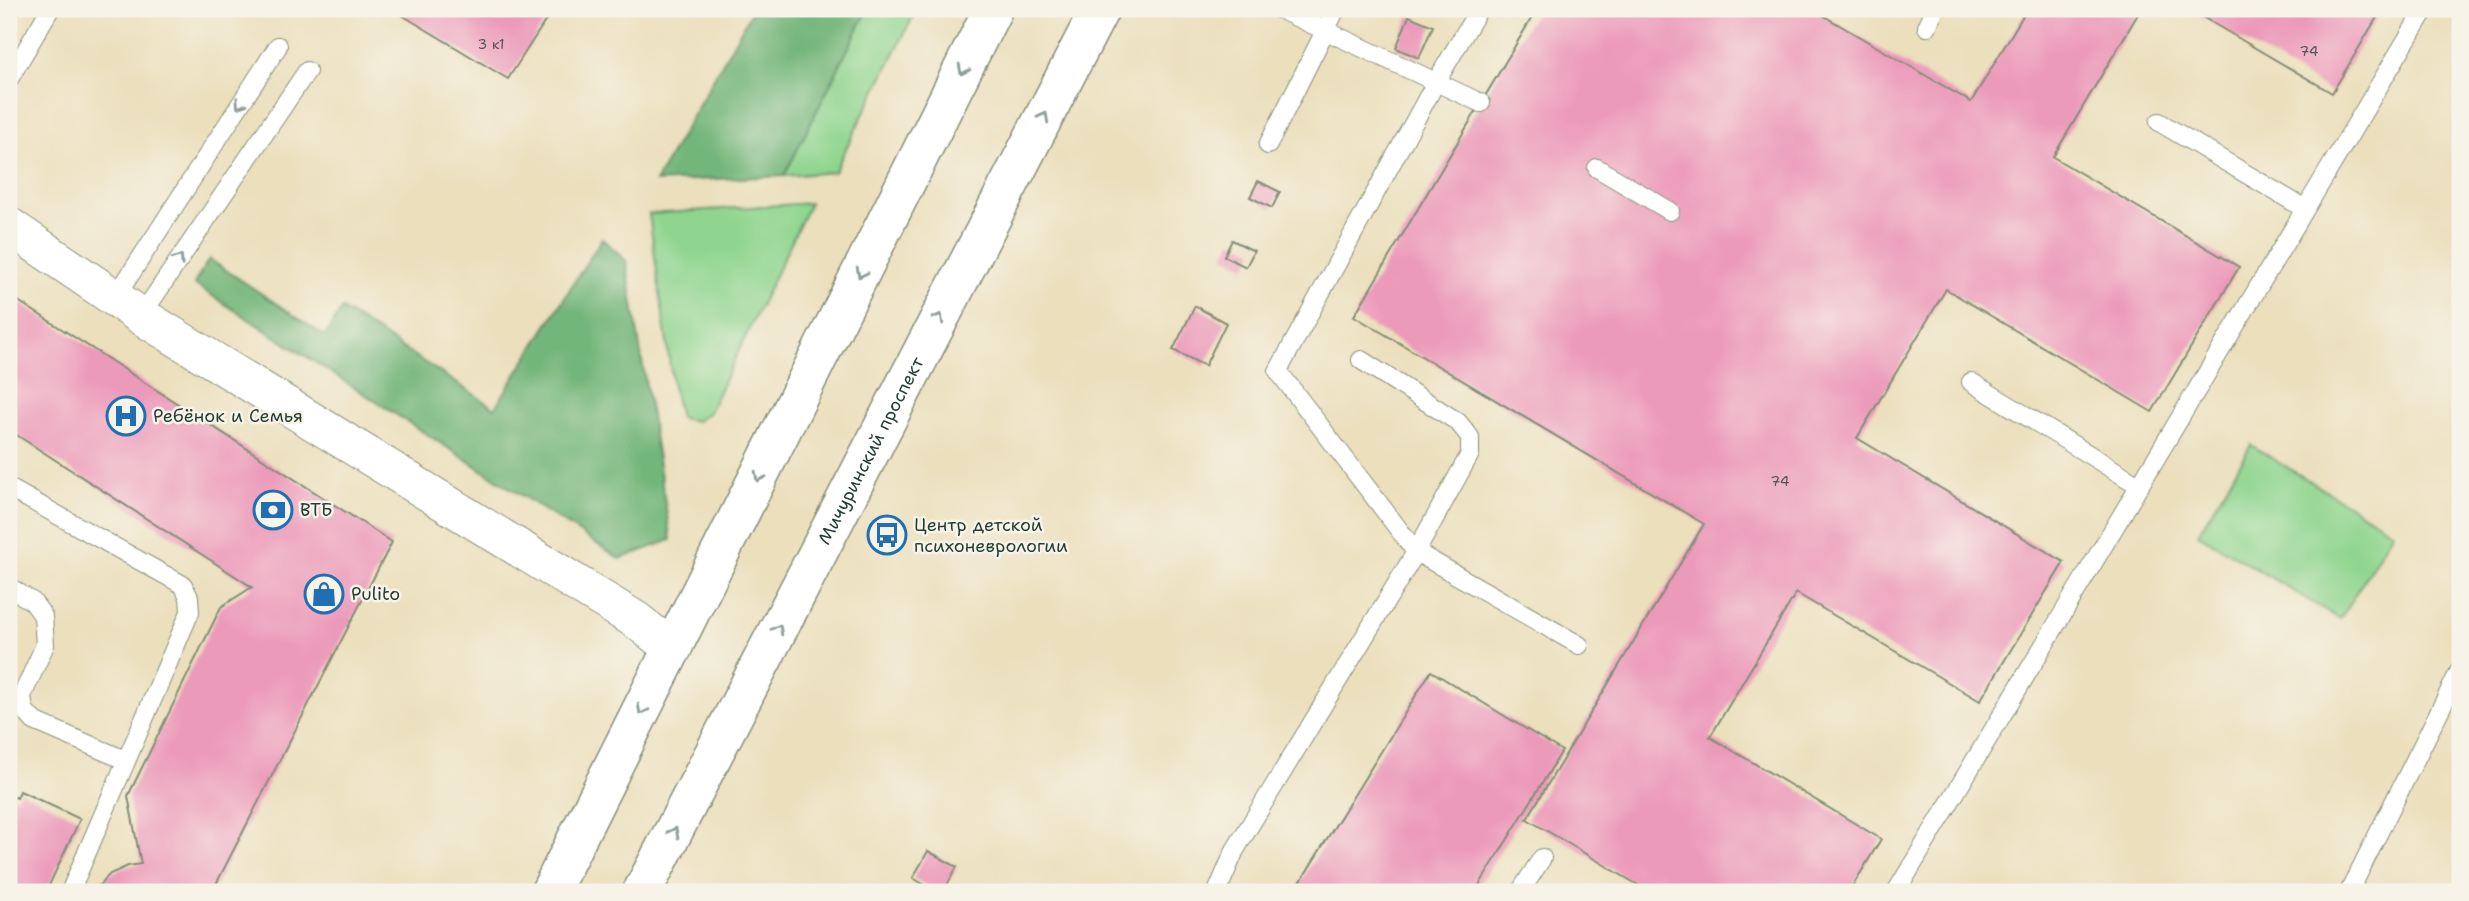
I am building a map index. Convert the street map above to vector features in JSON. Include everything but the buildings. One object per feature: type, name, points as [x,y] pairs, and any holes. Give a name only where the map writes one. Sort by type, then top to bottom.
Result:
[{"type":"main road","points":[[550,892],[993,9]]},
{"type":"main road","name":"Мичуринский проспект","points":[[642,892],[1100,9]]},
{"type":"street","points":[[9,226],[128,307],[636,620],[673,649]]},
{"type":"lane","points":[[9,79],[50,9]]},
{"type":"lane","points":[[1279,9],[1481,103]]},
{"type":"lane","points":[[1268,145],[1336,9]]},
{"type":"lane","points":[[1479,9],[1436,82],[1278,371],[1416,552],[1579,645]]},
{"type":"lane","points":[[1927,27],[1935,9]]},
{"type":"lane","points":[[1896,892],[2426,9]]},
{"type":"lane","points":[[128,307],[278,46]]},
{"type":"lane","points":[[128,307],[307,71]]},
{"type":"lane","points":[[2159,122],[2305,209]]},
{"type":"lane","points":[[1597,167],[1670,211]]},
{"type":"lane","points":[[1217,892],[1235,850],[1416,552],[1470,454],[1469,438],[1458,422],[1361,360]]},
{"type":"lane","points":[[1970,382],[2140,486]]},
{"type":"lane","points":[[9,488],[183,585],[189,597],[190,612],[70,892]]},
{"type":"lane","points":[[9,587],[33,601],[43,616],[44,645],[22,696],[24,710],[34,720],[125,760]]},
{"type":"lane","points":[[2349,892],[2460,670]]},
{"type":"lane","points":[[1520,892],[1542,858]]},
{"type":"green space","points":[[753,9],[868,9],[784,176],[655,182]]},
{"type":"green space","points":[[868,9],[917,9],[834,172],[784,176]]},
{"type":"green space","points":[[810,203],[709,412],[697,421],[680,418],[673,387],[649,214]]},
{"type":"green space","points":[[602,238],[626,261],[671,540],[620,559],[194,284],[209,259],[325,336],[342,309],[495,408]]},
{"type":"green space","points":[[2251,445],[2393,532],[2340,619],[2198,534]]},
{"type":"place","name":"Ребёнок и Семья","points":[[126,416]]},
{"type":"place","name":"ВТБ","points":[[273,510]]},
{"type":"place","name":"Центр детской психоневрологии","points":[[887,535]]},
{"type":"place","name":"Pulito","points":[[324,594]]}]
